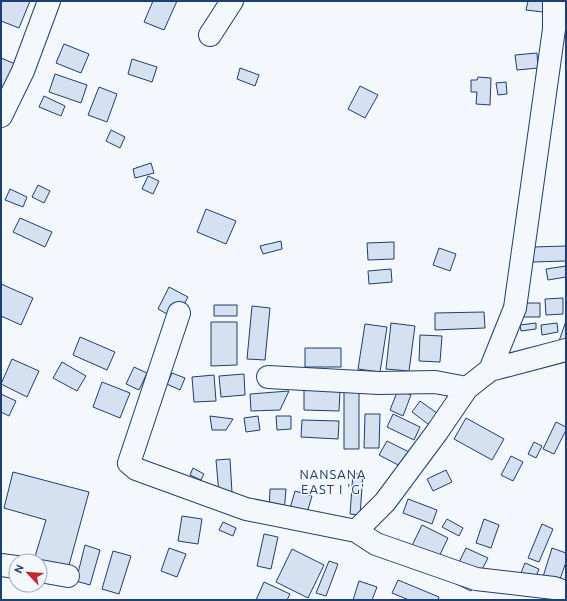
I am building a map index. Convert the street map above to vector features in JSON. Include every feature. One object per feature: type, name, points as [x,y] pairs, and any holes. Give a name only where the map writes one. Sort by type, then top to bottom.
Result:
[{"type":"street","points":[[1,116],[23,71],[49,1]]},
{"type":"street","points":[[210,35],[232,1]]},
{"type":"street","points":[[490,370],[515,308],[554,29],[554,1]]},
{"type":"street","points":[[179,313],[129,463],[136,469],[246,509],[356,531],[376,544],[476,579],[554,588],[566,592]]},
{"type":"street","points":[[356,531],[385,502],[467,388],[490,370],[566,350]]},
{"type":"street","points":[[268,377],[379,383],[435,382],[467,388]]},
{"type":"street","points":[[48,572],[68,576]]},
{"type":"building","points":[[1,1],[30,1],[19,28],[1,21]]},
{"type":"building","points":[[153,1],[177,1],[164,30],[144,22]]},
{"type":"building","points":[[528,1],[544,1],[543,12],[526,10]]},
{"type":"building","points":[[64,44],[89,54],[81,73],[56,63]]},
{"type":"building","points":[[537,53],[538,68],[517,70],[515,55]]},
{"type":"building","points":[[1,58],[22,67],[12,92],[1,87]]},
{"type":"building","points":[[132,59],[157,67],[152,82],[128,74]]},
{"type":"building","points":[[240,68],[259,75],[255,86],[237,79]]},
{"type":"building","points":[[55,74],[87,85],[81,103],[49,92]]},
{"type":"building","points":[[478,77],[491,78],[490,105],[476,104],[477,92],[471,92],[471,80],[477,80]]},
{"type":"building","points":[[506,82],[507,94],[498,95],[496,83]]},
{"type":"building","points":[[360,86],[378,95],[365,118],[348,109]]},
{"type":"building","points":[[99,87],[117,94],[107,122],[88,115]]},
{"type":"building","points":[[44,96],[65,106],[61,116],[39,107]]},
{"type":"building","points":[[111,130],[125,137],[120,148],[106,141]]},
{"type":"building","points":[[151,163],[154,173],[135,178],[133,169]]},
{"type":"building","points":[[148,176],[159,181],[153,194],[142,189]]},
{"type":"building","points":[[38,185],[50,191],[44,203],[32,197]]},
{"type":"building","points":[[10,189],[27,197],[23,207],[5,200]]},
{"type":"building","points":[[206,209],[236,221],[226,244],[197,232]]},
{"type":"building","points":[[20,218],[52,232],[45,247],[13,232]]},
{"type":"building","points":[[281,241],[282,249],[263,254],[260,246]]},
{"type":"building","points":[[394,242],[394,259],[368,260],[367,243]]},
{"type":"building","points":[[566,246],[566,261],[533,262],[533,247]]},
{"type":"building","points":[[439,248],[456,254],[450,271],[433,265]]},
{"type":"building","points":[[566,266],[566,277],[548,280],[546,269]]},
{"type":"building","points":[[391,269],[392,282],[369,284],[368,271]]},
{"type":"building","points":[[1,284],[33,298],[21,325],[1,316]]},
{"type":"building","points":[[169,287],[188,297],[176,319],[158,309]]},
{"type":"building","points":[[563,298],[563,314],[546,315],[545,299]]},
{"type":"building","points":[[521,303],[540,303],[540,317],[521,317]]},
{"type":"building","points":[[214,305],[237,305],[237,316],[214,316]]},
{"type":"building","points":[[252,306],[270,308],[265,360],[247,359]]},
{"type":"building","points":[[484,312],[485,328],[435,330],[435,313]]},
{"type":"building","points":[[566,321],[566,347],[558,344]]},
{"type":"building","points":[[211,322],[237,322],[237,365],[211,366]]},
{"type":"building","points":[[391,323],[415,326],[409,371],[386,369]]},
{"type":"building","points":[[536,323],[536,329],[521,331],[520,325]]},
{"type":"building","points":[[557,323],[558,332],[542,335],[541,325]]},
{"type":"building","points":[[365,324],[387,327],[380,372],[358,369]]},
{"type":"building","points":[[420,335],[442,336],[440,362],[419,361]]},
{"type":"building","points":[[80,337],[115,352],[107,370],[73,355]]},
{"type":"building","points":[[305,348],[341,348],[341,367],[305,367]]},
{"type":"building","points":[[12,359],[39,371],[27,397],[1,384]]},
{"type":"building","points":[[62,362],[86,376],[77,391],[53,378]]},
{"type":"building","points":[[134,367],[147,373],[139,390],[126,384]]},
{"type":"building","points":[[172,373],[185,378],[180,390],[167,384]]},
{"type":"building","points":[[244,374],[245,395],[221,397],[219,376]]},
{"type":"building","points":[[214,375],[216,401],[194,402],[192,377]]},
{"type":"building","points":[[102,382],[130,393],[120,418],[93,407]]},
{"type":"building","points":[[304,389],[340,391],[339,411],[304,410]]},
{"type":"building","points":[[398,390],[411,395],[403,416],[390,410]]},
{"type":"building","points":[[289,391],[280,410],[251,411],[250,394]]},
{"type":"building","points":[[344,392],[359,392],[359,449],[344,449]]},
{"type":"building","points":[[1,394],[16,401],[9,416],[1,412]]},
{"type":"building","points":[[420,401],[441,416],[432,427],[412,412]]},
{"type":"building","points":[[365,414],[380,414],[379,448],[364,448]]},
{"type":"building","points":[[393,414],[420,427],[414,440],[387,427]]},
{"type":"building","points":[[210,416],[233,419],[226,430],[212,430]]},
{"type":"building","points":[[258,416],[260,430],[246,432],[244,418]]},
{"type":"building","points":[[276,416],[291,416],[291,429],[277,430]]},
{"type":"building","points":[[466,418],[504,439],[492,460],[454,439]]},
{"type":"building","points":[[302,420],[339,421],[338,439],[301,437]]},
{"type":"building","points":[[556,422],[566,427],[566,430],[554,454],[543,449]]},
{"type":"building","points":[[387,441],[409,452],[402,467],[379,455]]},
{"type":"building","points":[[534,442],[542,446],[536,458],[528,454]]},
{"type":"building","points":[[511,456],[523,462],[513,481],[501,475]]},
{"type":"building","points":[[230,459],[232,493],[219,494],[216,460]]},
{"type":"building","points":[[193,468],[204,474],[201,480],[190,475]]},
{"type":"building","points":[[446,470],[452,482],[433,491],[427,479]]},
{"type":"building","points":[[13,472],[89,492],[68,569],[48,564],[48,553],[36,553],[46,520],[4,508]]},
{"type":"building","points":[[353,473],[363,474],[360,515],[350,514]]},
{"type":"building","points":[[270,489],[286,489],[284,513],[269,512]]},
{"type":"building","points":[[295,491],[312,496],[304,523],[287,519]]},
{"type":"building","points":[[408,499],[437,510],[432,524],[403,513]]},
{"type":"building","points":[[182,516],[202,519],[198,544],[178,541]]},
{"type":"building","points":[[447,519],[463,528],[459,536],[442,527]]},
{"type":"building","points":[[484,519],[499,525],[491,548],[476,543]]},
{"type":"building","points":[[223,522],[236,528],[233,536],[219,530]]},
{"type":"building","points":[[542,524],[553,529],[539,562],[528,558]]},
{"type":"building","points":[[422,525],[448,538],[432,571],[406,558]]},
{"type":"building","points":[[264,534],[278,537],[271,569],[257,566]]},
{"type":"building","points":[[85,545],[100,550],[90,585],[76,581]]},
{"type":"building","points":[[169,548],[186,554],[177,577],[161,571]]},
{"type":"building","points":[[466,548],[488,558],[471,591],[450,581]]},
{"type":"building","points":[[552,548],[566,553],[566,562],[558,585],[542,580]]},
{"type":"building","points":[[292,549],[324,565],[308,598],[276,582]]},
{"type":"building","points":[[113,551],[131,556],[119,594],[102,589]]},
{"type":"building","points":[[329,561],[338,564],[326,596],[316,593]]},
{"type":"building","points":[[525,563],[539,569],[529,594],[515,588]]},
{"type":"building","points":[[398,580],[439,597],[438,600],[409,600],[392,593]]},
{"type":"building","points":[[359,581],[377,587],[372,600],[353,600]]},
{"type":"building","points":[[264,582],[290,594],[287,600],[256,600]]},
{"type":"district","name":"NANSANA EAST I 'G'","points":[[333,482]]}]
